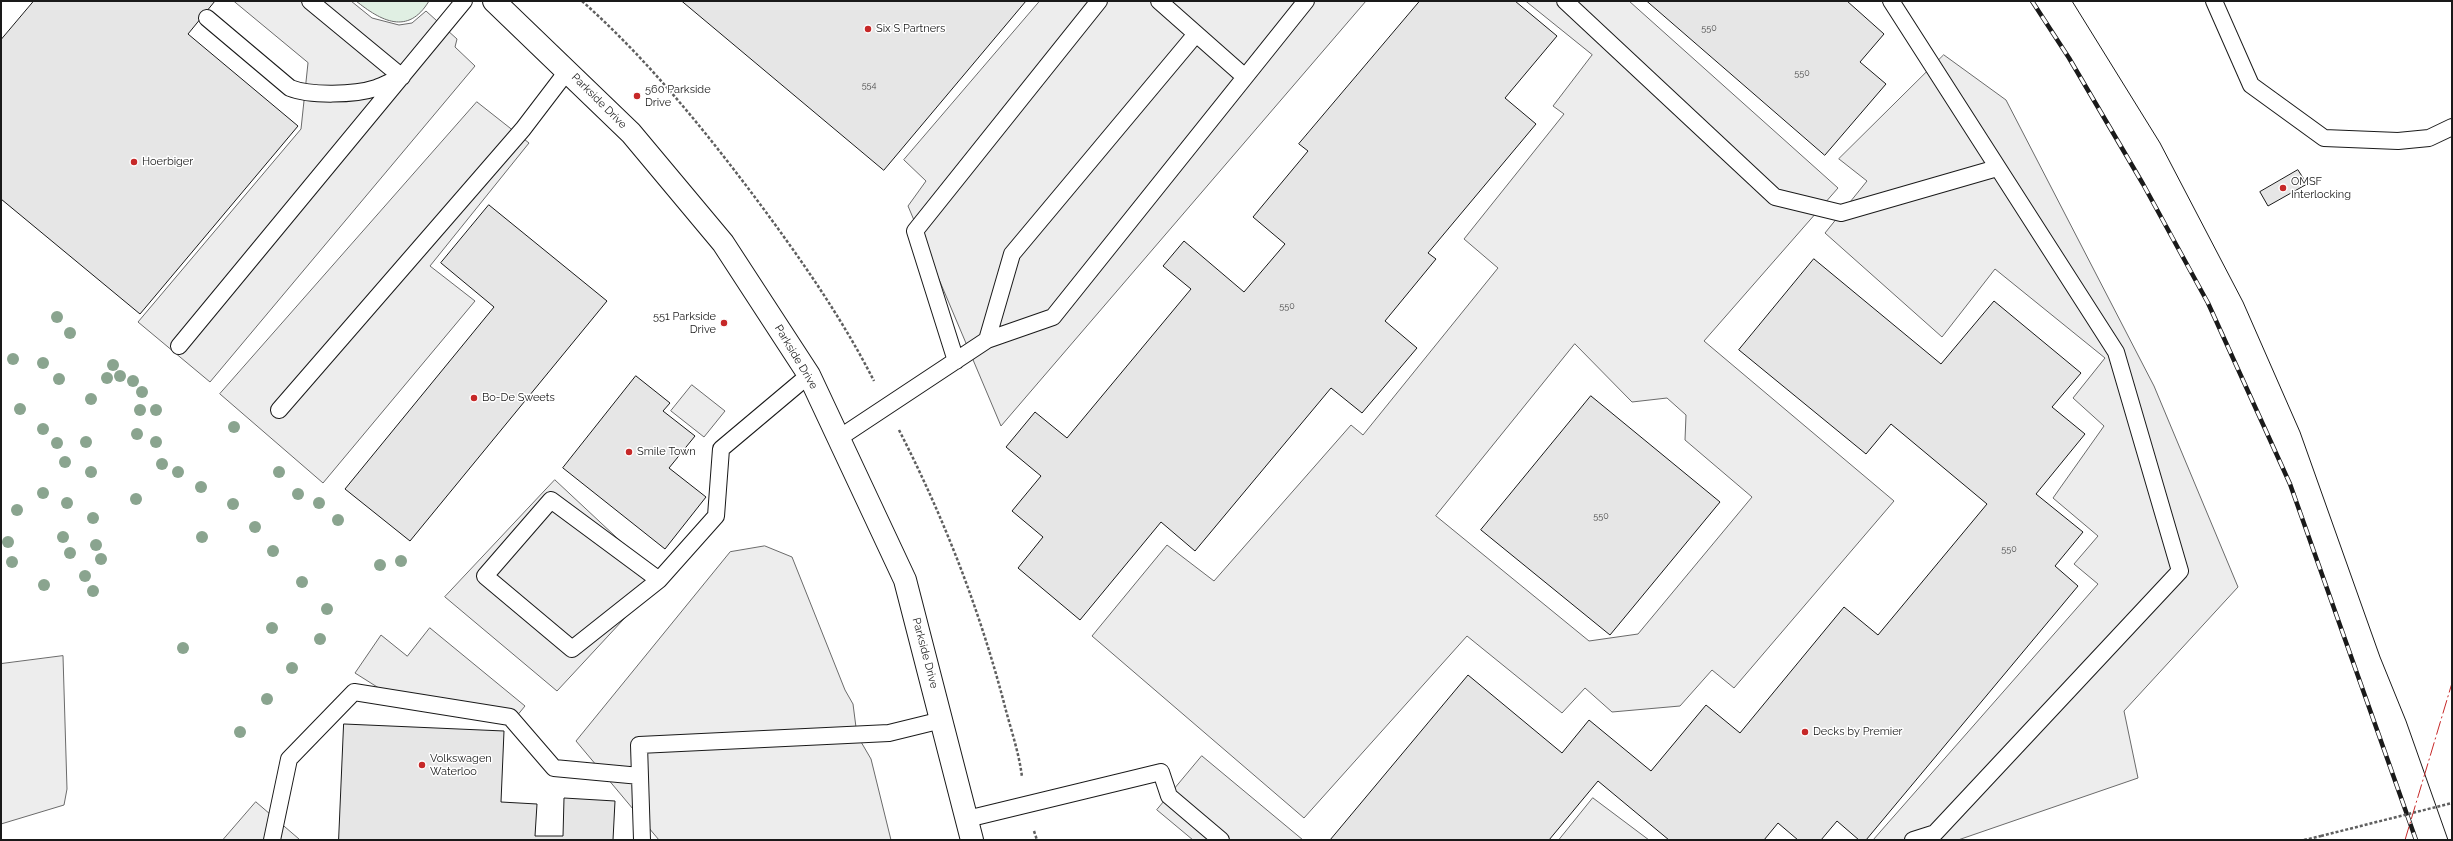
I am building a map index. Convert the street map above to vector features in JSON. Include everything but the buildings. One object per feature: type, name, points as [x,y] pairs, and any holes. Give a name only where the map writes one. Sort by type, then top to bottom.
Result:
[{"type":"street","name":"Parkside Drive","points":[[494,1],[568,70],[631,133],[723,243],[809,375],[905,580],[972,840]]},
{"type":"lane","points":[[310,1],[402,77]]},
{"type":"lane","points":[[179,346],[464,1]]},
{"type":"lane","points":[[956,360],[915,231],[1099,1]]},
{"type":"lane","points":[[1159,1],[1245,77]]},
{"type":"lane","points":[[839,438],[987,340],[1053,317],[1306,1]]},
{"type":"lane","points":[[1565,1],[1775,197],[1841,213],[1997,168]]},
{"type":"lane","points":[[1891,1],[2116,352],[2180,570],[1935,833],[1913,840]]},
{"type":"lane","points":[[2214,1],[2251,85],[2324,138],[2398,141],[2429,138],[2452,128]]},
{"type":"lane","points":[[207,18],[290,88],[301,92],[354,92],[375,88],[402,77]]},
{"type":"lane","points":[[987,340],[1012,254],[1196,34]]},
{"type":"lane","points":[[279,410],[523,129],[568,70]]},
{"type":"lane","points":[[660,580],[551,500],[485,576],[572,649],[660,580],[716,516],[721,449],[809,375]]},
{"type":"lane","points":[[272,840],[289,758],[354,692],[510,717],[554,768],[640,776]]},
{"type":"lane","points":[[642,840],[639,745],[889,733],[942,720]]},
{"type":"lane","points":[[967,819],[1161,772],[1169,796],[1221,840]]},
{"type":"path","points":[[2304,840],[2452,802]]},
{"type":"green space","points":[[356,1],[429,1],[421,12],[412,19],[403,22],[394,22],[375,14]]},
{"type":"shaded area","points":[[234,1],[351,1],[372,18],[399,25],[412,23],[426,11],[457,39],[455,47],[475,66],[210,382],[138,322],[301,129],[308,63]]},
{"type":"shaded area","points":[[1040,1],[1366,1],[1001,426],[908,206],[926,181],[904,160]]},
{"type":"shaded area","points":[[1526,1],[1629,1],[1838,188],[1704,341],[1894,501],[1734,688],[1712,670],[1680,706],[1612,712],[1585,688],[1562,713],[1467,636],[1304,818],[1092,636],[1167,545],[1214,581],[1351,425],[1363,435],[1498,268],[1464,239],[1564,114],[1553,106],[1592,55]],"holes":[[[1575,344],[1632,402],[1667,398],[1686,415],[1685,440],[1752,497],[1638,634],[1589,641],[1436,516]]]},
{"type":"shaded area","points":[[1944,55],[2006,100],[2154,386],[2238,587],[2124,711],[2138,778],[1958,840],[1873,840],[2098,584],[2074,564],[2098,536],[2053,498],[2104,426],[2073,398],[2105,358],[1995,269],[1942,337],[1825,233],[1867,181],[1839,159]]},
{"type":"shaded area","points":[[477,102],[529,143],[430,266],[475,301],[323,483],[220,394]]},
{"type":"shaded area","points":[[692,385],[725,411],[704,437],[671,411]]},
{"type":"shaded area","points":[[555,480],[661,579],[557,691],[445,597]]},
{"type":"shaded area","points":[[765,546],[792,557],[845,690],[853,704],[857,735],[871,759],[891,840],[659,840],[576,741],[730,552]]},
{"type":"shaded area","points":[[430,628],[525,706],[511,723],[393,697],[355,673],[381,635],[407,656]]},
{"type":"shaded area","points":[[63,656],[67,789],[64,805],[1,824],[1,664]]},
{"type":"shaded area","points":[[1202,756],[1303,840],[1193,840],[1157,810]]},
{"type":"shaded area","points":[[1593,798],[1649,840],[1559,840]]},
{"type":"shaded area","points":[[256,802],[299,839],[299,840],[223,840]]},
{"type":"tram line","points":[[2072,1],[2160,143],[2243,302],[2300,432],[2380,657],[2406,721],[2448,840]]},
{"type":"railway","points":[[2032,1],[2069,58],[2143,184],[2208,303],[2290,484],[2416,840]]},
{"type":"power","points":[[2405,840],[2452,683]]},
{"type":"place","name":"Six S Partners","points":[[868,29]]},
{"type":"place","name":"560 Parkside Drive","points":[[637,96]]},
{"type":"place","name":"Hoerbiger","points":[[134,162]]},
{"type":"place","name":"OMSF Interlocking","points":[[2283,188]]},
{"type":"place","name":"551 Parkside Drive","points":[[724,323]]},
{"type":"place","name":"Bo-De Sweets","points":[[474,398]]},
{"type":"place","name":"Smile Town","points":[[629,452]]},
{"type":"place","name":"Decks by Premier","points":[[1805,732]]},
{"type":"place","name":"Volkswagen Waterloo","points":[[422,765]]}]
